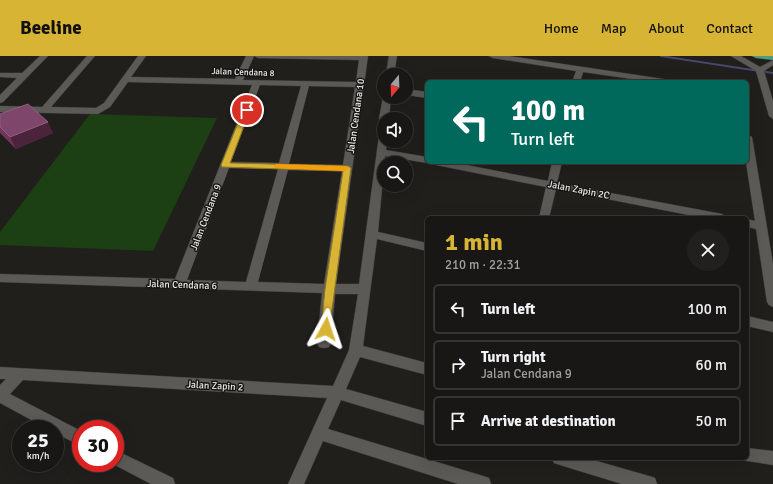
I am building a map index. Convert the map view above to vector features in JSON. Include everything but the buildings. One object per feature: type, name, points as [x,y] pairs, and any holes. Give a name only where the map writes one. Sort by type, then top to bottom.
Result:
[{"type":"main road","points":[[756,56],[773,58]]},
{"type":"street","points":[[0,100],[44,56]]},
{"type":"street","points":[[44,110],[91,56]]},
{"type":"street","points":[[0,109],[98,111],[107,105],[142,56]]},
{"type":"street","points":[[238,82],[250,56]]},
{"type":"street","points":[[258,56],[364,57]]},
{"type":"street","points":[[391,68],[393,56]]},
{"type":"street","points":[[493,56],[656,80]]},
{"type":"street","points":[[735,56],[765,80]]},
{"type":"street","name":"Jalan Cendana 10","points":[[324,343],[329,289],[364,57]]},
{"type":"street","points":[[773,62],[765,80],[773,116]]},
{"type":"street","points":[[577,80],[580,69]]},
{"type":"street","points":[[0,75],[24,76]]},
{"type":"street","name":"Jalan Cendana 8","points":[[126,78],[360,85]]},
{"type":"street","name":"Jalan Cendana 9","points":[[179,284],[258,82]]},
{"type":"street","points":[[251,287],[306,83]]},
{"type":"street","points":[[413,93],[425,95]]},
{"type":"street","points":[[296,484],[356,350],[363,289],[372,234],[381,148]]},
{"type":"street","points":[[381,152],[425,160]]},
{"type":"street","points":[[749,156],[773,302]]},
{"type":"street","name":"Jalan Zapin 2C","points":[[447,164],[712,216]]},
{"type":"street","points":[[544,216],[557,164]]},
{"type":"street","points":[[225,165],[348,168]]},
{"type":"street","points":[[749,223],[761,226]]},
{"type":"street","points":[[372,234],[425,247]]},
{"type":"street","name":"Jalan Cendana 6","points":[[0,278],[251,287],[363,289]]},
{"type":"street","points":[[749,321],[773,327]]},
{"type":"street","points":[[356,350],[425,368]]},
{"type":"street","name":"Jalan Zapin 2","points":[[0,373],[336,392],[425,418]]},
{"type":"street","points":[[20,374],[0,396],[72,434]]},
{"type":"street","points":[[319,433],[483,484]]},
{"type":"street","points":[[749,455],[773,458]]},
{"type":"street","points":[[567,460],[649,484]]},
{"type":"street","points":[[124,462],[166,484]]},
{"type":"green space","points":[[90,114],[217,118],[153,251],[0,245],[0,232]]},
{"type":"waterway","points":[[661,56],[773,73]]},
{"type":"slow traffic","points":[[277,166],[345,168]]},
{"type":"route","points":[[247,110],[225,165],[348,168],[329,289],[326,329]]}]
